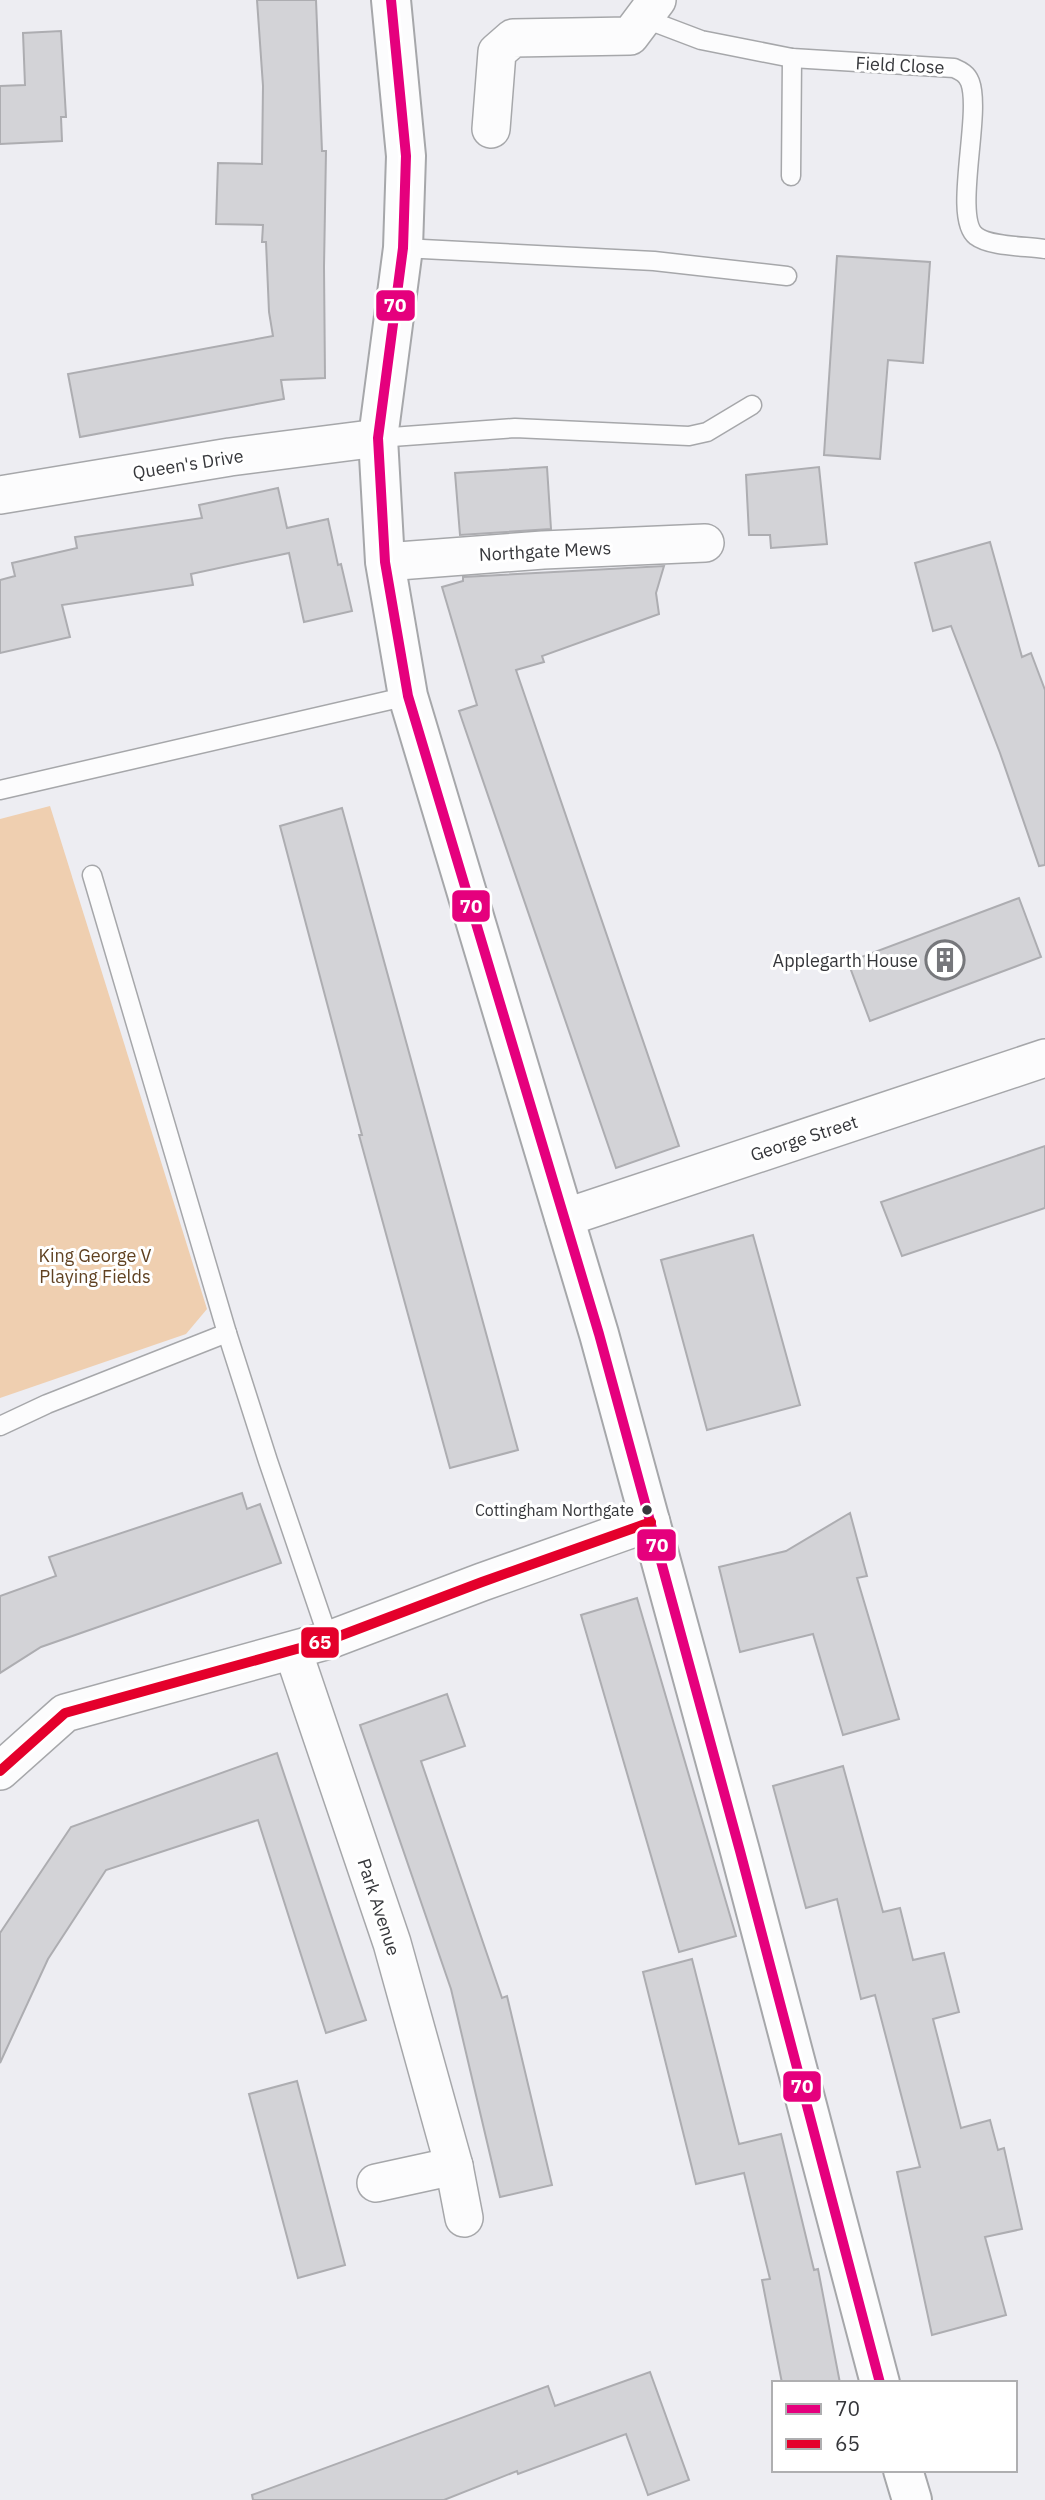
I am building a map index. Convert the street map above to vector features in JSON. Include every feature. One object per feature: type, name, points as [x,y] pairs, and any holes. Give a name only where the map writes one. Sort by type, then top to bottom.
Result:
[{"type":"street","points":[[391,0],[406,156],[403,248],[378,438],[385,562],[408,696],[599,1334],[804,2090],[879,2381]]},
{"type":"street","name":"Field Close","points":[[491,129],[497,52],[513,37],[630,36],[650,9]]},
{"type":"street","name":"Queen's Drive","points":[[0,495],[230,457],[378,438]]},
{"type":"street","name":"Northgate Mews","points":[[385,562],[543,550],[705,543]]},
{"type":"street","name":"George Street","points":[[564,1218],[1045,1058]]},
{"type":"street","points":[[0,1771],[65,1713],[329,1640],[482,1581],[651,1522]]},
{"type":"street","name":"Park Avenue","points":[[293,1650],[392,1943],[454,2166],[464,2218]]},
{"type":"street","points":[[376,2183],[454,2166]]},
{"type":"street","points":[[905,2472],[912,2500]]},
{"type":"lane","name":"Field Close","points":[[650,9],[701,40],[792,58],[954,68],[964,73],[970,83],[973,116],[967,222],[974,235],[988,242],[1045,248]]},
{"type":"lane","points":[[791,176],[792,58]]},
{"type":"lane","points":[[403,248],[654,261],[787,276]]},
{"type":"lane","points":[[378,438],[516,428],[688,436],[707,432],[752,405]]},
{"type":"lane","points":[[0,790],[408,696]]},
{"type":"lane","points":[[92,875],[227,1333],[329,1640]]},
{"type":"lane","points":[[0,1426],[47,1404],[227,1333]]},
{"type":"green space","name":"King George V Playing Fields","points":[[50,806],[207,1309],[186,1334],[0,1398],[0,819]]},
{"type":"building","points":[[257,0],[316,0],[322,151],[326,151],[325,378],[281,380],[284,399],[80,437],[68,374],[273,336],[269,312],[266,242],[262,242],[263,225],[216,224],[218,163],[262,164],[263,86]]},
{"type":"building","points":[[61,31],[66,117],[61,117],[62,141],[0,144],[0,86],[25,85],[23,33]]},
{"type":"building","points":[[837,256],[930,262],[923,363],[888,360],[880,459],[824,455]]},
{"type":"building","points":[[547,467],[551,529],[460,535],[455,473]]},
{"type":"building","points":[[819,467],[827,544],[771,548],[770,535],[749,535],[746,475]]},
{"type":"building","points":[[278,488],[287,528],[328,519],[352,611],[304,622],[289,553],[191,574],[193,585],[62,605],[70,637],[0,653],[0,580],[15,576],[12,563],[77,548],[75,537],[202,518],[199,505]]},
{"type":"building","points":[[990,542],[1022,657],[1031,653],[1045,690],[1045,865],[1039,866],[1000,753],[951,626],[933,631],[915,563]]},
{"type":"building","points":[[664,566],[656,593],[659,614],[542,656],[544,662],[516,670],[679,1146],[616,1168],[459,711],[477,705],[442,587],[463,581],[463,577]]},
{"type":"building","points":[[342,808],[518,1450],[450,1468],[359,1135],[362,1135],[280,826]]},
{"type":"building","name":"Applegarth House","points":[[1019,898],[1041,957],[870,1021],[848,962]]},
{"type":"building","points":[[1045,1146],[1045,1208],[902,1256],[881,1202]]},
{"type":"building","points":[[753,1235],[800,1405],[707,1430],[661,1260]]},
{"type":"building","points":[[242,1493],[247,1509],[260,1504],[281,1563],[41,1647],[0,1673],[0,1596],[56,1576],[49,1557]]},
{"type":"building","points":[[850,1513],[867,1576],[857,1578],[899,1719],[843,1735],[813,1634],[740,1652],[719,1567],[786,1551]]},
{"type":"building","points":[[637,1598],[736,1936],[679,1952],[581,1615]]},
{"type":"building","points":[[447,1694],[465,1746],[421,1761],[502,1998],[507,1996],[552,2185],[500,2197],[451,1989],[360,1725]]},
{"type":"building","points":[[277,1753],[366,2020],[326,2033],[258,1820],[106,1870],[48,1959],[0,2063],[0,1933],[71,1827]]},
{"type":"building","points":[[843,1766],[883,1912],[900,1908],[913,1960],[944,1953],[959,2012],[933,2019],[961,2128],[990,2120],[998,2150],[1004,2148],[1022,2229],[985,2237],[1006,2315],[932,2335],[897,2172],[920,2167],[875,1995],[861,1999],[837,1899],[806,1908],[773,1786]]},
{"type":"building","points":[[692,1959],[739,2144],[781,2134],[814,2270],[818,2269],[840,2381],[782,2381],[762,2280],[770,2279],[744,2173],[696,2184],[643,1972]]},
{"type":"building","points":[[297,2081],[345,2265],[298,2278],[249,2094]]},
{"type":"building","points":[[650,2372],[689,2480],[648,2495],[626,2434],[518,2474],[517,2471],[444,2500],[253,2500],[252,2495],[548,2386],[555,2406]]},
{"type":"transit line","name":"70","points":[[391,0],[406,156],[403,248],[378,438],[385,562],[408,696],[599,1334],[740,1851],[879,2381]]},
{"type":"transit line","name":"65","points":[[0,1771],[65,1713],[329,1640],[651,1522]]},
{"type":"place","name":"Applegarth House","points":[[945,960]]},
{"type":"place","name":"Cottingham Northgate","points":[[647,1510]]}]
